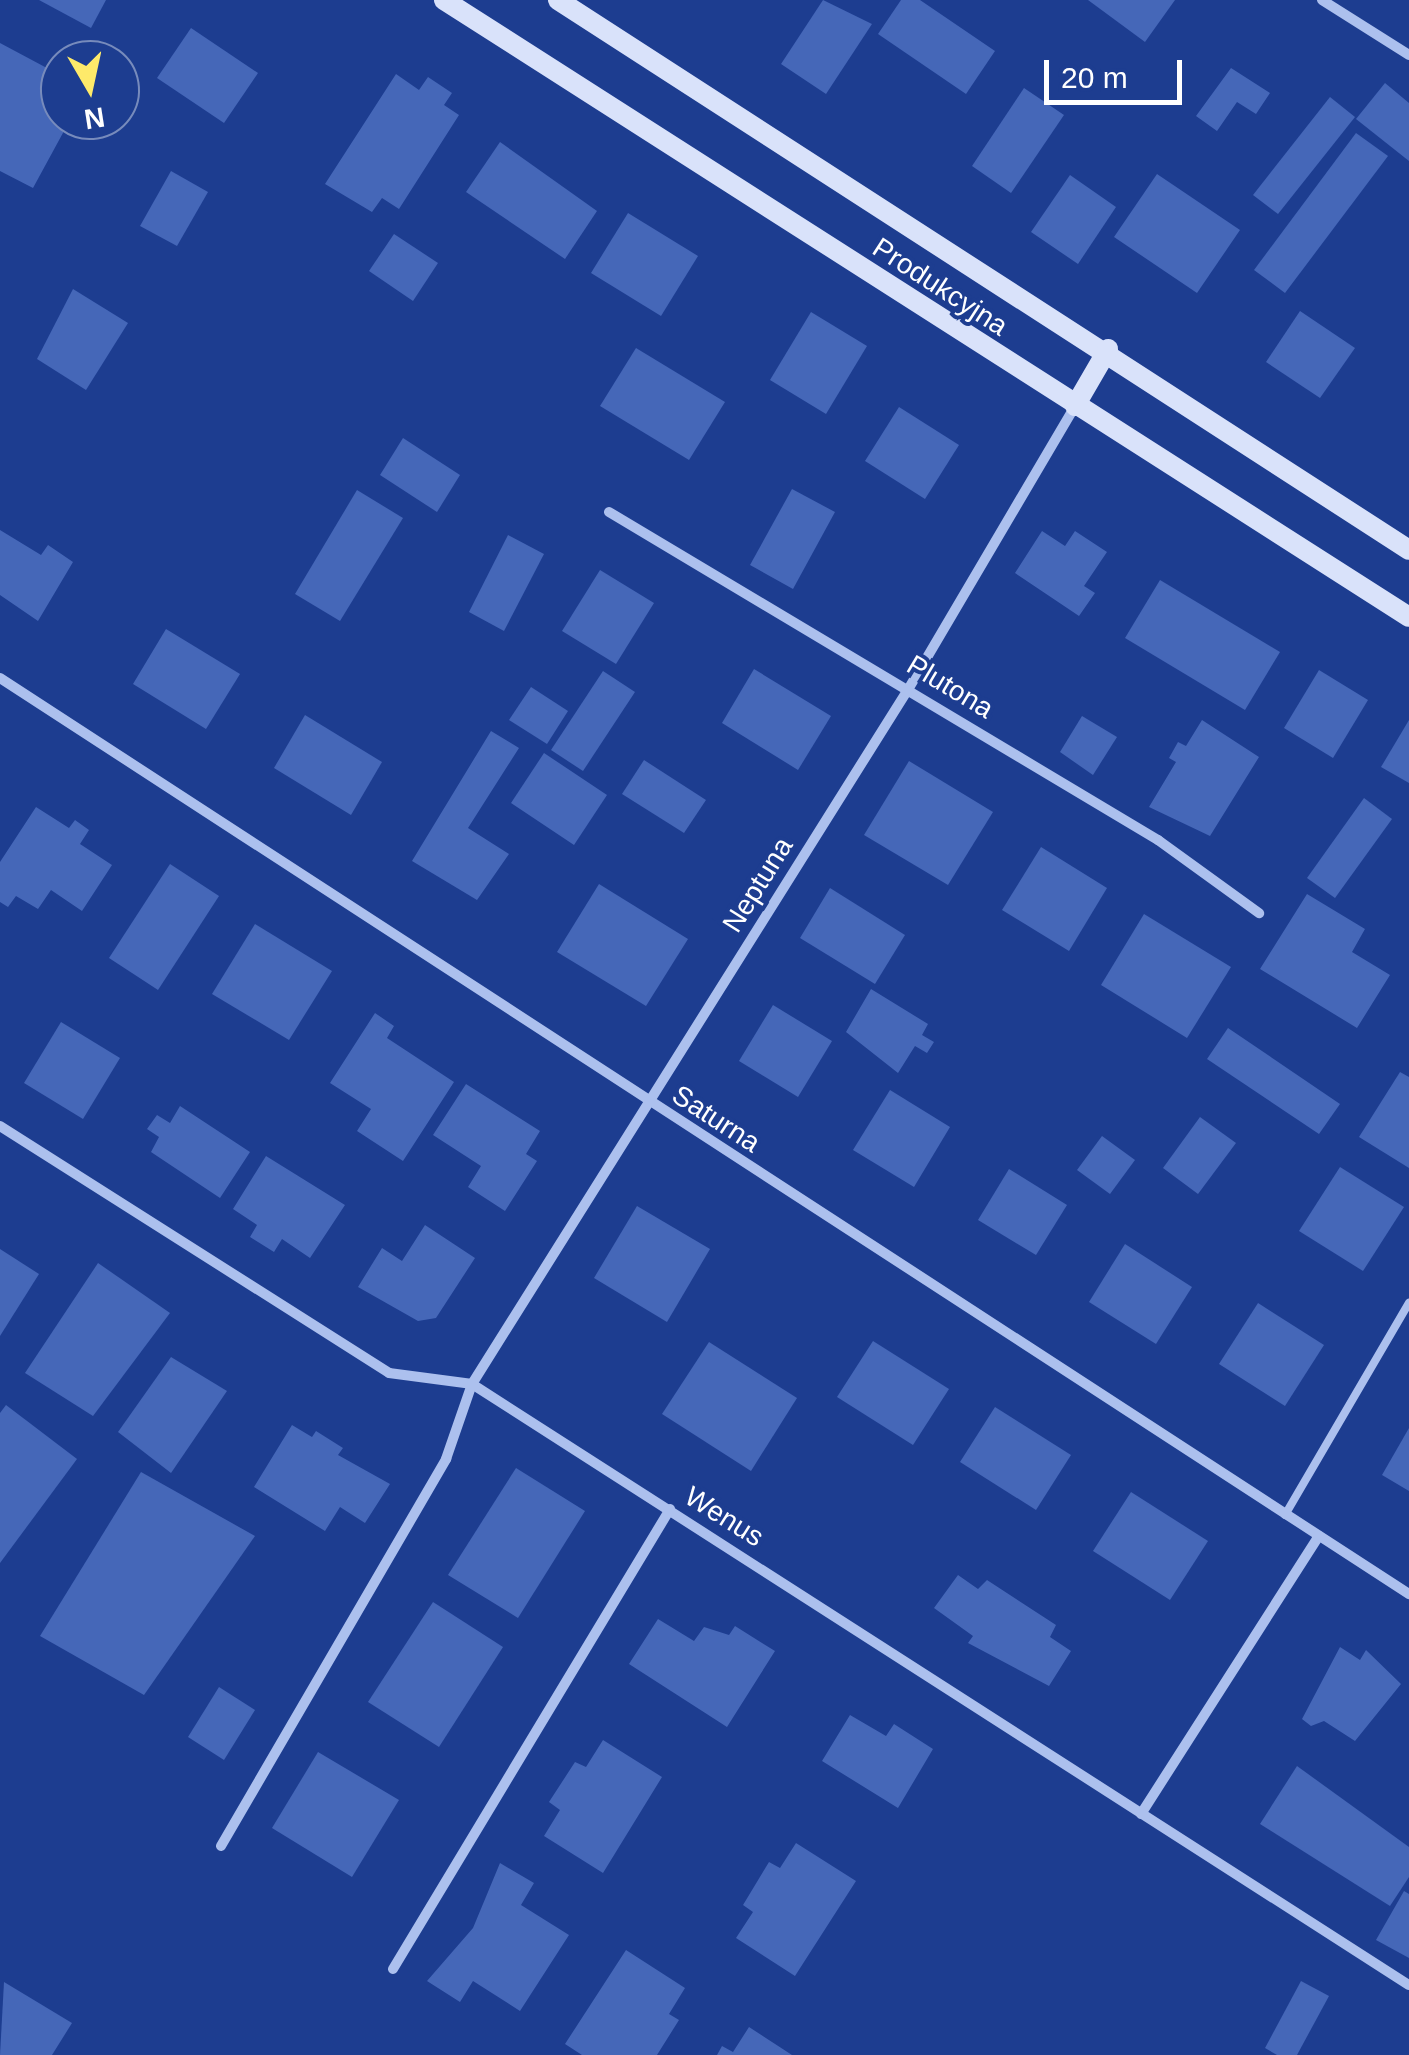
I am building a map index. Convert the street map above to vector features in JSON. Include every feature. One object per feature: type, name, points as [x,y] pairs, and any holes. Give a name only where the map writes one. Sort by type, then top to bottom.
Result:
[{"type":"main road","name":"Produkcyjna","points":[[444,0],[1409,616]]},
{"type":"main road","name":"Produkcyjna","points":[[558,0],[1108,350],[1409,550]]},
{"type":"main road","points":[[1075,406],[1108,350]]},
{"type":"street","points":[[1322,0],[1409,56]]},
{"type":"street","name":"Neptuna","points":[[221,1846],[446,1459],[472,1384],[909,688],[1075,406]]},
{"type":"street","name":"Plutona","points":[[609,512],[1158,840],[1259,913]]},
{"type":"street","name":"Saturna","points":[[0,678],[1409,1594]]},
{"type":"street","name":"Wenus","points":[[0,1126],[388,1374],[472,1384],[1409,1986]]},
{"type":"street","points":[[393,1968],[670,1510]]},
{"type":"street","points":[[1140,1814],[1319,1536]]},
{"type":"lane","points":[[1285,1514],[1409,1303]]},
{"type":"building","points":[[39,0],[106,0],[91,28]]},
{"type":"building","points":[[823,0],[872,24],[826,94],[781,64]]},
{"type":"building","points":[[901,0],[920,0],[995,51],[966,94],[878,34]]},
{"type":"building","points":[[1088,0],[1175,0],[1145,42]]},
{"type":"building","points":[[191,28],[258,73],[224,123],[157,78]]},
{"type":"building","points":[[0,43],[40,64],[40,140],[59,140],[33,188],[0,171]]},
{"type":"building","points":[[1231,68],[1270,93],[1256,114],[1237,102],[1217,131],[1196,116]]},
{"type":"building","points":[[396,74],[419,90],[428,77],[452,93],[444,105],[459,115],[399,209],[382,198],[372,212],[325,184]]},
{"type":"building","points":[[1385,83],[1409,103],[1409,161],[1356,119]]},
{"type":"building","points":[[1024,88],[1064,115],[1011,193],[972,166]]},
{"type":"building","points":[[1330,97],[1355,117],[1278,214],[1253,195]]},
{"type":"building","points":[[1356,133],[1388,156],[1285,293],[1254,270]]},
{"type":"building","points":[[500,142],[597,211],[565,259],[466,192]]},
{"type":"building","points":[[171,171],[208,192],[177,246],[140,226]]},
{"type":"building","points":[[1157,174],[1240,230],[1197,293],[1114,237]]},
{"type":"building","points":[[1070,175],[1116,207],[1078,264],[1031,232]]},
{"type":"building","points":[[628,213],[698,256],[661,316],[591,273]]},
{"type":"building","points":[[394,234],[438,263],[413,301],[369,271]]},
{"type":"building","points":[[73,289],[128,323],[86,390],[37,359]]},
{"type":"building","points":[[1300,311],[1355,348],[1320,398],[1266,362]]},
{"type":"building","points":[[811,312],[867,346],[826,414],[770,380]]},
{"type":"building","points":[[636,348],[725,402],[689,460],[600,406]]},
{"type":"building","points":[[899,407],[959,445],[925,499],[865,461]]},
{"type":"building","points":[[403,438],[460,475],[437,512],[380,475]]},
{"type":"building","points":[[792,489],[835,512],[793,589],[750,565]]},
{"type":"building","points":[[357,490],[403,518],[340,621],[295,594]]},
{"type":"building","points":[[0,530],[41,555],[48,545],[73,562],[38,621],[0,595]]},
{"type":"building","points":[[1042,531],[1065,546],[1075,531],[1107,552],[1084,586],[1095,593],[1079,616],[1015,573]]},
{"type":"building","points":[[508,535],[544,554],[504,631],[469,612]]},
{"type":"building","points":[[600,570],[654,603],[616,664],[562,631]]},
{"type":"building","points":[[1160,580],[1280,652],[1245,710],[1125,638]]},
{"type":"building","points":[[166,629],[240,674],[206,729],[133,684]]},
{"type":"building","points":[[754,669],[831,716],[798,770],[722,723]]},
{"type":"building","points":[[1319,670],[1368,700],[1333,758],[1284,728]]},
{"type":"building","points":[[603,671],[635,692],[583,771],[551,750]]},
{"type":"building","points":[[531,687],[568,711],[547,744],[509,720]]},
{"type":"building","points":[[305,715],[382,762],[351,815],[274,768]]},
{"type":"building","points":[[1082,716],[1117,737],[1093,775],[1060,752]]},
{"type":"building","points":[[1202,720],[1259,757],[1210,836],[1149,807],[1176,762],[1169,758],[1178,742],[1186,746]]},
{"type":"building","points":[[1409,720],[1409,783],[1381,767]]},
{"type":"building","points":[[491,731],[519,748],[468,828],[509,854],[477,900],[412,861]]},
{"type":"building","points":[[544,753],[607,795],[574,845],[511,803]]},
{"type":"building","points":[[644,760],[706,800],[684,833],[622,794]]},
{"type":"building","points":[[909,761],[993,812],[948,885],[864,835]]},
{"type":"building","points":[[1364,798],[1392,819],[1335,898],[1307,878]]},
{"type":"building","points":[[36,807],[69,828],[75,820],[89,830],[80,844],[112,865],[82,911],[51,890],[38,909],[16,896],[8,907],[0,902],[0,862]]},
{"type":"building","points":[[1041,847],[1107,888],[1069,951],[1002,910]]},
{"type":"building","points":[[170,864],[219,896],[158,990],[109,958]]},
{"type":"building","points":[[599,884],[688,939],[646,1006],[557,952]]},
{"type":"building","points":[[830,888],[905,935],[875,984],[800,938]]},
{"type":"building","points":[[1307,894],[1365,929],[1352,952],[1390,975],[1357,1028],[1260,969]]},
{"type":"building","points":[[1144,914],[1231,967],[1187,1038],[1101,985]]},
{"type":"building","points":[[255,924],[332,971],[289,1040],[212,994]]},
{"type":"building","points":[[871,989],[928,1024],[922,1035],[934,1042],[927,1053],[915,1046],[898,1073],[846,1032]]},
{"type":"building","points":[[773,1005],[832,1041],[798,1097],[739,1061]]},
{"type":"building","points":[[375,1013],[394,1026],[387,1038],[454,1082],[403,1161],[357,1131],[371,1109],[330,1083]]},
{"type":"building","points":[[61,1022],[120,1058],[83,1119],[24,1083]]},
{"type":"building","points":[[1228,1028],[1340,1104],[1319,1134],[1207,1059]]},
{"type":"building","points":[[1400,1072],[1409,1077],[1409,1168],[1359,1137]]},
{"type":"building","points":[[466,1084],[540,1131],[526,1154],[537,1161],[505,1211],[468,1187],[481,1166],[433,1135]]},
{"type":"building","points":[[890,1090],[950,1127],[914,1187],[853,1150]]},
{"type":"building","points":[[180,1106],[250,1152],[220,1198],[151,1152],[159,1137],[147,1129],[157,1115],[170,1123]]},
{"type":"building","points":[[1200,1117],[1236,1143],[1198,1194],[1163,1168]]},
{"type":"building","points":[[1102,1136],[1135,1160],[1110,1194],[1077,1170]]},
{"type":"building","points":[[266,1156],[345,1205],[310,1258],[282,1239],[274,1252],[250,1237],[257,1225],[233,1209]]},
{"type":"building","points":[[1340,1167],[1404,1207],[1363,1271],[1299,1231]]},
{"type":"building","points":[[1009,1169],[1067,1205],[1036,1255],[978,1220]]},
{"type":"building","points":[[637,1206],[710,1249],[667,1322],[594,1278]]},
{"type":"building","points":[[425,1225],[475,1258],[436,1318],[418,1321],[358,1287],[382,1248],[402,1261]]},
{"type":"building","points":[[1125,1244],[1192,1287],[1156,1344],[1089,1302]]},
{"type":"building","points":[[0,1249],[39,1274],[0,1336]]},
{"type":"building","points":[[98,1263],[170,1313],[93,1416],[25,1373]]},
{"type":"building","points":[[1258,1303],[1324,1345],[1285,1406],[1219,1364]]},
{"type":"building","points":[[873,1341],[949,1389],[913,1445],[837,1397]]},
{"type":"building","points":[[709,1342],[797,1398],[751,1471],[662,1414]]},
{"type":"building","points":[[171,1357],[227,1391],[171,1473],[118,1432]]},
{"type":"building","points":[[6,1405],[77,1459],[0,1563],[0,1413]]},
{"type":"building","points":[[995,1407],[1071,1455],[1036,1510],[960,1462]]},
{"type":"building","points":[[292,1425],[312,1437],[316,1431],[343,1448],[338,1455],[390,1484],[365,1523],[340,1507],[325,1531],[254,1487]]},
{"type":"building","points":[[1409,1428],[1409,1491],[1382,1475]]},
{"type":"building","points":[[516,1468],[585,1511],[518,1618],[448,1575]]},
{"type":"building","points":[[141,1472],[255,1536],[144,1695],[40,1636]]},
{"type":"building","points":[[1131,1492],[1208,1541],[1170,1600],[1093,1551]]},
{"type":"building","points":[[958,1575],[978,1589],[987,1580],[1056,1625],[1050,1637],[1071,1651],[1049,1686],[968,1643],[973,1636],[934,1608]]},
{"type":"building","points":[[433,1602],[503,1647],[439,1747],[368,1702]]},
{"type":"building","points":[[658,1619],[694,1641],[704,1627],[729,1635],[735,1626],[775,1651],[727,1727],[629,1664]]},
{"type":"building","points":[[1340,1647],[1360,1660],[1366,1650],[1401,1684],[1355,1741],[1324,1721],[1311,1726],[1302,1719]]},
{"type":"building","points":[[219,1687],[255,1710],[224,1760],[188,1737]]},
{"type":"building","points":[[850,1715],[886,1736],[894,1724],[933,1749],[898,1808],[822,1761]]},
{"type":"building","points":[[603,1740],[662,1777],[603,1873],[544,1836],[560,1810],[549,1802],[575,1762],[586,1767]]},
{"type":"building","points":[[318,1752],[399,1800],[352,1877],[272,1828]]},
{"type":"building","points":[[1297,1766],[1409,1847],[1409,1877],[1390,1906],[1260,1824]]},
{"type":"building","points":[[796,1843],[856,1881],[795,1976],[736,1938],[753,1912],[743,1905],[769,1862],[780,1868]]},
{"type":"building","points":[[500,1863],[534,1883],[521,1905],[569,1935],[520,2011],[473,1981],[460,2002],[427,1981],[473,1928]]},
{"type":"building","points":[[1404,1891],[1409,1894],[1409,1958],[1376,1940]]},
{"type":"building","points":[[626,1950],[685,1988],[669,2014],[679,2020],[657,2055],[582,2055],[565,2044]]},
{"type":"building","points":[[1301,1981],[1329,1996],[1297,2055],[1277,2055],[1265,2048]]},
{"type":"building","points":[[4,1982],[72,2023],[52,2055],[0,2055]]},
{"type":"building","points":[[749,2027],[792,2055],[717,2055],[722,2046],[733,2052]]}]
